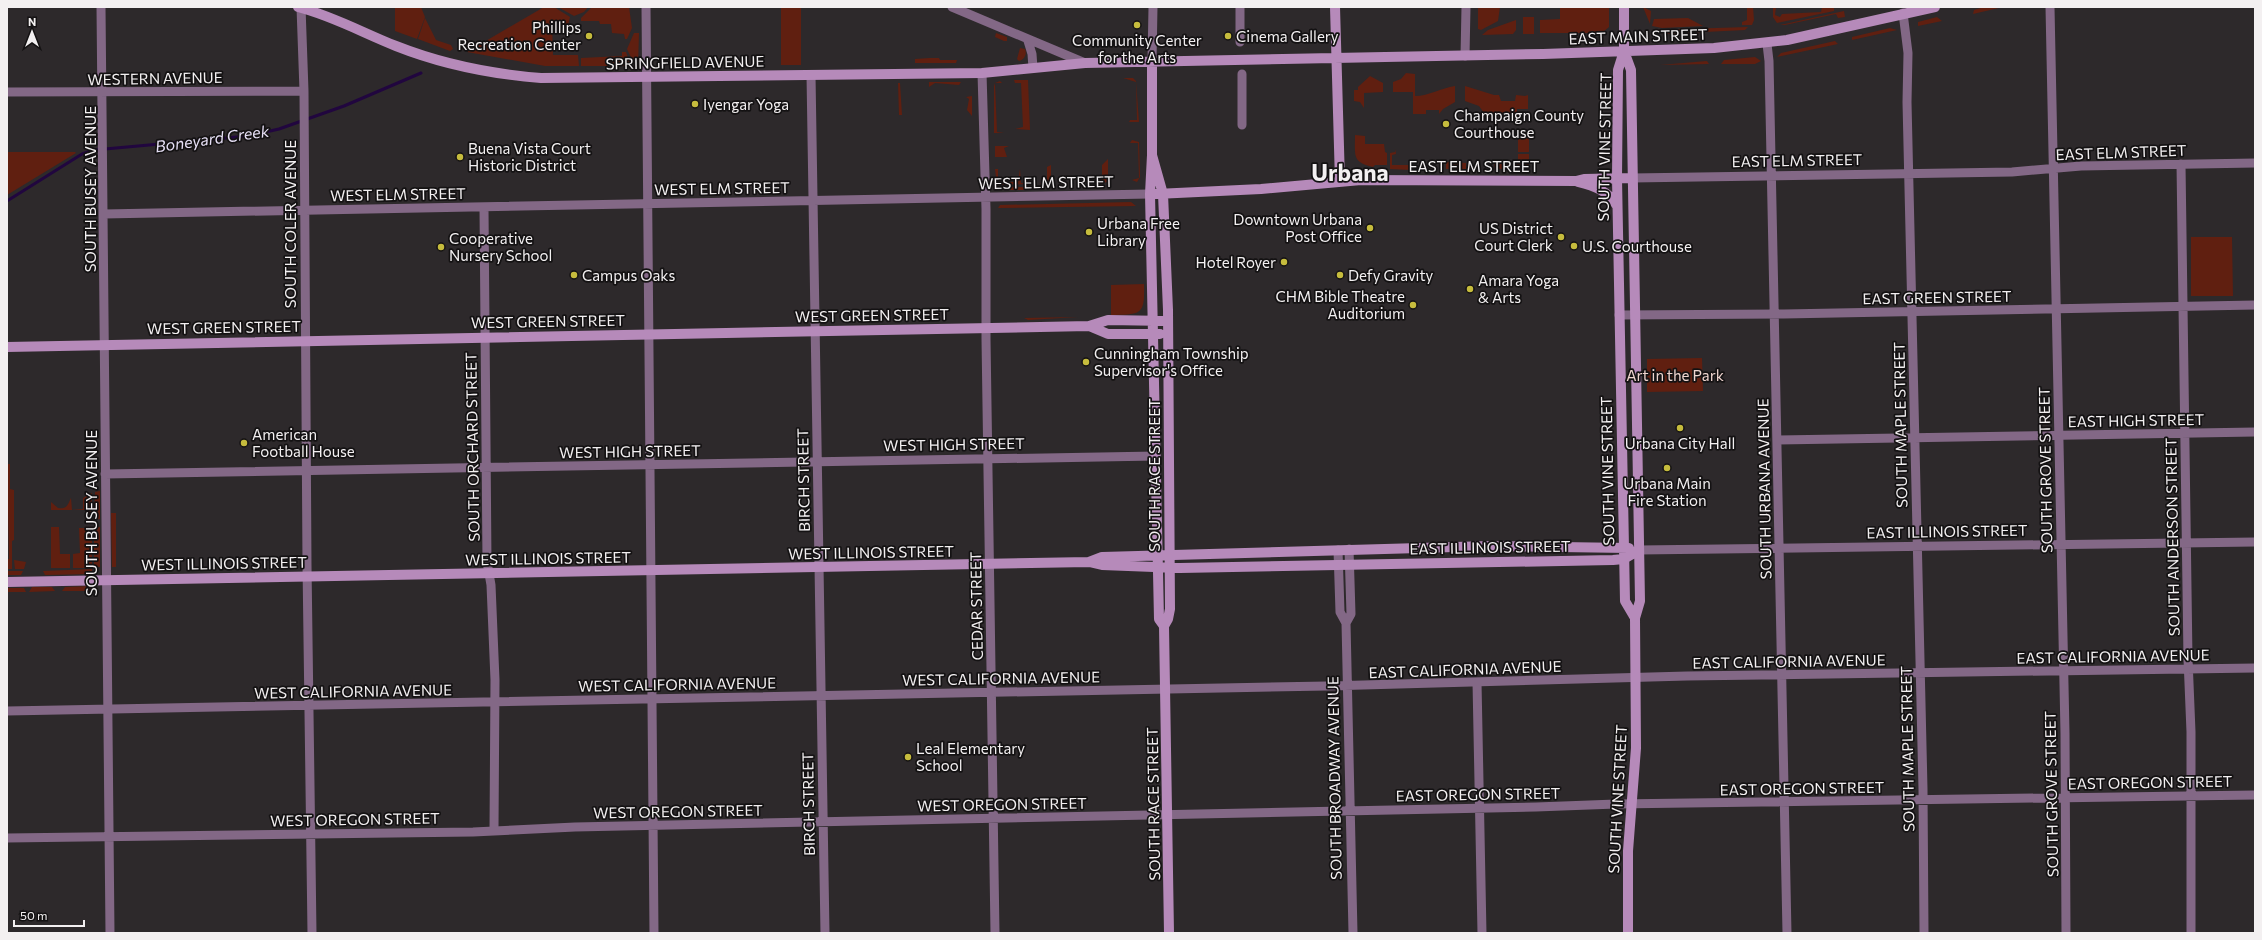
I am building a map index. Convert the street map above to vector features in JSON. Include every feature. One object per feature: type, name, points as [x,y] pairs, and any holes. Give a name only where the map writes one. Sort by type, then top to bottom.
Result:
[{"type":"street","name":"SOUTH BUSEY AVENUE","points":[[101,7],[110,933]]},
{"type":"street","name":"SPRINGFIELD AVENUE","points":[[300,7],[338,20],[414,53],[477,71],[541,78],[982,73],[1085,63],[1152,61]]},
{"type":"street","name":"SOUTH COLER AVENUE","points":[[300,7],[304,90],[307,577],[312,933]]},
{"type":"street","points":[[646,7],[654,933]]},
{"type":"street","points":[[952,7],[1010,30],[1028,41],[1085,63]]},
{"type":"street","name":"SOUTH RACE STREET","points":[[1153,7],[1152,155],[1150,194],[1154,321],[1159,619],[1164,626]]},
{"type":"street","points":[[1240,7],[1240,42]]},
{"type":"street","points":[[1335,7],[1338,59],[1340,182]]},
{"type":"street","points":[[1465,56],[1466,7]]},
{"type":"street","points":[[1624,7],[1624,51]]},
{"type":"street","name":"EAST MAIN STREET","points":[[1152,61],[1338,59],[1714,48],[1767,44],[1935,7]]},
{"type":"street","name":"SOUTH GROVE STREET","points":[[2050,7],[2061,544],[2066,933]]},
{"type":"street","name":"SOUTH MAPLE STREET","points":[[1903,13],[1907,47],[1914,437],[1923,800],[1924,933]]},
{"type":"street","points":[[1028,41],[1032,54],[1033,68]]},
{"type":"street","name":"SOUTH URBANA AVENUE","points":[[1767,44],[1769,60],[1772,176],[1787,933]]},
{"type":"street","name":"SOUTH VINE STREET","points":[[1624,51],[1631,70],[1640,602],[1635,618],[1636,748],[1633,804],[1628,852],[1628,933]]},
{"type":"street","name":"SOUTH VINE STREET","points":[[1624,51],[1618,70],[1617,178],[1620,382],[1625,602],[1635,618]]},
{"type":"street","name":"CEDAR STREET","points":[[982,73],[986,198],[995,933]]},
{"type":"street","points":[[1242,74],[1242,125]]},
{"type":"street","name":"BIRCH STREET","points":[[811,75],[824,933]]},
{"type":"street","name":"WESTERN AVENUE","points":[[7,92],[304,90]]},
{"type":"street","name":"SOUTH RACE STREET","points":[[1152,155],[1163,194],[1168,321],[1170,609],[1168,619],[1164,626],[1169,933]]},
{"type":"street","name":"SOUTH ANDERSON STREET","points":[[2181,164],[2182,306],[2188,543],[2191,933]]},
{"type":"street","name":"EAST ELM STREET","points":[[1340,182],[1361,180],[1576,181],[1584,179],[1617,178],[2012,172],[2082,166],[2255,164]]},
{"type":"street","points":[[1576,181],[1601,190],[1612,197],[1618,207]]},
{"type":"street","name":"WEST ELM STREET","points":[[104,214],[813,202],[1163,194],[1253,190],[1340,182]]},
{"type":"street","name":"SOUTH ORCHARD STREET","points":[[484,208],[485,467],[487,562],[491,585],[494,702],[494,830]]},
{"type":"street","name":"EAST GREEN STREET","points":[[1619,315],[1912,312],[2255,305]]},
{"type":"street","name":"WEST GREEN STREET","points":[[7,347],[1089,326],[1108,320],[1168,321]]},
{"type":"street","name":"WEST GREEN STREET","points":[[1089,326],[1108,334],[1168,334]]},
{"type":"street","points":[[1620,382],[1636,382]]},
{"type":"street","name":"EAST HIGH STREET","points":[[1777,440],[2058,434],[2255,432]]},
{"type":"street","name":"WEST HIGH STREET","points":[[105,474],[651,465],[988,457],[1156,456]]},
{"type":"street","points":[[1622,480],[1638,479]]},
{"type":"street","name":"EAST ILLINOIS STREET","points":[[1338,550],[1490,546],[1571,548],[1624,547],[1639,550],[1780,549],[2255,542]]},
{"type":"street","points":[[1571,548],[1571,560]]},
{"type":"street","name":"SOUTH BROADWAY AVENUE","points":[[1349,549],[1350,614],[1346,623],[1353,933]]},
{"type":"street","name":"WEST ILLINOIS STREET","points":[[1089,562],[1102,557],[1338,550]]},
{"type":"street","name":"SOUTH BROADWAY AVENUE","points":[[1338,550],[1340,612],[1346,623]]},
{"type":"street","name":"EAST ILLINOIS STREET","points":[[1339,565],[1624,559],[1639,550]]},
{"type":"street","name":"WEST ILLINOIS STREET","points":[[7,582],[1089,562],[1102,565],[1158,567],[1339,565]]},
{"type":"street","name":"EAST CALIFORNIA AVENUE","points":[[1347,686],[1636,677],[2255,668]]},
{"type":"street","points":[[1477,682],[1482,933]]},
{"type":"street","name":"WEST CALIFORNIA AVENUE","points":[[7,711],[1347,686]]},
{"type":"street","name":"EAST OREGON STREET","points":[[1350,811],[1633,804],[2255,795]]},
{"type":"street","name":"WEST OREGON STREET","points":[[7,838],[310,834],[1350,811]]},
{"type":"green space","points":[[395,7],[421,7],[425,17],[417,39],[395,31]]},
{"type":"green space","points":[[544,7],[554,7],[570,17],[568,25],[552,25],[553,55],[578,55],[579,66],[545,66],[467,52]]},
{"type":"green space","points":[[558,7],[588,7],[584,12],[574,16]]},
{"type":"green space","points":[[592,7],[629,7],[632,28],[627,39],[625,39],[624,34],[612,33],[611,24],[600,24],[599,21],[581,21],[581,18]]},
{"type":"green space","points":[[781,7],[801,7],[801,65],[781,65]]},
{"type":"green space","points":[[1478,7],[1500,7],[1498,21],[1481,30],[1478,29]]},
{"type":"green space","points":[[1560,7],[1609,7],[1609,27],[1602,33],[1540,33],[1540,20],[1560,19]]},
{"type":"green space","points":[[1643,7],[1651,11],[1650,24]]},
{"type":"green space","points":[[1747,7],[1753,7],[1754,20],[1752,25],[1742,25],[1742,22],[1747,20]]},
{"type":"green space","points":[[1773,7],[1776,7],[1775,15],[1780,17],[1782,14],[1821,12],[1822,7],[1834,7],[1834,11],[1777,23],[1773,17]]},
{"type":"green space","points":[[1984,7],[2003,7],[1973,14],[1974,10]]},
{"type":"green space","points":[[1844,11],[1845,17],[1838,18],[1836,14],[1780,25]]},
{"type":"green space","points":[[1523,17],[1534,17],[1534,34],[1523,34]]},
{"type":"green space","points":[[1937,17],[1942,21],[1918,26],[1918,22]]},
{"type":"green space","points":[[425,18],[436,40],[451,45],[453,49],[450,51],[418,39]]},
{"type":"green space","points":[[1688,18],[1703,26],[1662,28],[1652,26],[1654,19]]},
{"type":"green space","points":[[1516,20],[1516,30],[1513,34],[1482,35],[1488,30]]},
{"type":"green space","points":[[1748,27],[1745,30],[1665,34],[1651,30]]},
{"type":"green space","points":[[1890,28],[1897,30],[1852,40],[1852,37]]},
{"type":"green space","points":[[634,33],[639,33],[638,66],[635,66],[627,49]]},
{"type":"green space","points":[[996,33],[1007,37],[1007,41],[995,37]]},
{"type":"green space","points":[[1835,41],[1838,44],[1777,57],[1781,53]]},
{"type":"green space","points":[[1020,48],[1025,49],[1026,53],[1024,58],[1019,61],[1017,59]]},
{"type":"green space","points":[[622,52],[626,52],[631,66],[581,66],[581,58],[622,56]]},
{"type":"green space","points":[[1755,57],[1761,61],[1755,64],[1721,64],[1724,60]]},
{"type":"green space","points":[[939,58],[940,60],[957,60],[956,63],[915,63],[915,59]]},
{"type":"green space","points":[[1707,61],[1709,64],[1660,65]]},
{"type":"green space","points":[[1406,73],[1415,74],[1415,96],[1425,95],[1455,86],[1455,102],[1443,109],[1439,114],[1439,110],[1426,110],[1426,114],[1413,114],[1413,92],[1393,92],[1393,82],[1401,79]]},
{"type":"green space","points":[[1370,76],[1383,83],[1383,92],[1364,93],[1364,108],[1360,102],[1354,101],[1354,90],[1358,90],[1358,87]]},
{"type":"green space","points":[[1123,78],[1133,78],[1136,81],[1139,122],[1129,122],[1130,120],[1137,120],[1136,82]]},
{"type":"green space","points":[[1014,80],[1028,80],[1030,130],[1015,129],[1023,127],[1021,83],[1015,83]]},
{"type":"green space","points":[[929,82],[961,82],[959,85],[935,83],[929,87]]},
{"type":"green space","points":[[898,83],[900,83],[902,115],[899,115]]},
{"type":"green space","points":[[995,83],[997,132],[1004,133],[994,133]]},
{"type":"green space","points":[[1465,86],[1494,95],[1499,95],[1501,101],[1515,101],[1516,95],[1528,95],[1528,109],[1517,109],[1517,113],[1484,113],[1479,106],[1465,101]]},
{"type":"green space","points":[[972,96],[972,116],[967,110],[969,99],[966,97]]},
{"type":"green space","points":[[1518,133],[1529,133],[1529,152],[1518,152]]},
{"type":"green space","points":[[1355,135],[1365,136],[1365,144],[1384,144],[1385,152],[1387,153],[1387,165],[1375,165],[1373,167],[1361,163],[1356,157],[1355,153]]},
{"type":"green space","points":[[1132,140],[1139,142],[1140,177],[1137,182],[1132,180],[1139,178],[1138,143],[1130,143]]},
{"type":"green space","points":[[995,146],[1009,146],[1004,148],[1007,157],[995,157]]},
{"type":"green space","points":[[1395,149],[1396,154],[1392,155],[1392,165],[1409,165],[1412,170],[1390,169],[1390,153],[1395,152]]},
{"type":"green space","points":[[7,152],[75,152],[76,153],[7,195]]},
{"type":"green space","points":[[1518,154],[1529,154],[1529,170],[1512,169],[1512,161],[1518,161]]},
{"type":"green space","points":[[1108,159],[1108,182],[1102,183],[1102,165]]},
{"type":"green space","points":[[1508,161],[1508,169],[1495,169],[1494,163]]},
{"type":"green space","points":[[1446,162],[1466,163],[1466,169],[1446,169]]},
{"type":"green space","points":[[1051,165],[1051,184],[1039,184],[1047,182],[1047,167]]},
{"type":"green space","points":[[995,169],[998,169],[998,182],[1018,182],[1020,169],[1021,183],[1028,184],[997,185]]},
{"type":"green space","points":[[998,187],[1028,187],[1026,190],[1002,190]]},
{"type":"green space","points":[[1131,202],[1136,206],[998,208],[1000,205]]},
{"type":"green space","points":[[2191,237],[2232,237],[2233,296],[2191,296]]},
{"type":"green space","points":[[1144,284],[1142,308],[1139,311],[1129,314],[1111,315],[1111,285]]},
{"type":"green space","points":[[1078,317],[1028,320],[1024,318]]},
{"type":"green space","name":"Art in the Park","points":[[1702,358],[1703,391],[1647,392],[1647,359]]},
{"type":"green space","points":[[7,464],[10,464],[10,489],[14,490],[14,540],[12,541],[12,569],[7,569],[7,559],[9,559]]},
{"type":"green space","points":[[100,491],[100,519],[94,520],[95,492]]},
{"type":"green space","points":[[92,493],[92,520],[90,519],[89,510],[72,510],[83,509],[83,498]]},
{"type":"green space","points":[[71,498],[72,510],[51,510],[51,502],[58,508],[64,508],[67,506]]},
{"type":"green space","points":[[111,513],[116,513],[116,567],[112,567]]},
{"type":"green space","points":[[51,527],[59,527],[60,554],[70,554],[70,568],[51,568]]},
{"type":"green space","points":[[94,527],[100,527],[100,567],[94,567]]},
{"type":"green space","points":[[79,528],[92,528],[92,568],[73,568],[73,554],[80,553]]},
{"type":"green space","points":[[14,560],[26,562],[24,569],[15,569]]},
{"type":"green space","points":[[92,569],[92,574],[45,575],[43,571]]},
{"type":"green space","points":[[7,571],[23,571],[21,575],[7,575]]},
{"type":"green space","points":[[92,586],[92,591],[62,591],[65,587]]},
{"type":"green space","points":[[32,587],[52,587],[55,591],[29,592]]},
{"type":"green space","points":[[7,588],[24,588],[26,592],[7,592]]},
{"type":"waterway","name":"Boneyard Creek","points":[[7,201],[82,154],[94,150],[248,136],[279,129],[344,106],[421,73]]},
{"type":"place","name":"Community Center for the Arts","points":[[1137,25]]},
{"type":"place","name":"Phillips Recreation Center","points":[[589,36]]},
{"type":"place","name":"Cinema Gallery","points":[[1228,36]]},
{"type":"place","name":"Iyengar Yoga","points":[[695,104]]},
{"type":"place","name":"Champaign County Courthouse","points":[[1446,124]]},
{"type":"place","name":"Buena Vista Court Historic District","points":[[460,157]]},
{"type":"place","name":"Downtown Urbana Post Office","points":[[1370,228]]},
{"type":"place","name":"Urbana Free Library","points":[[1089,232]]},
{"type":"place","name":"US District Court Clerk","points":[[1561,237]]},
{"type":"place","name":"U.S. Courthouse","points":[[1574,246]]},
{"type":"place","name":"Cooperative Nursery School","points":[[441,247]]},
{"type":"place","name":"Hotel Royer","points":[[1284,262]]},
{"type":"place","name":"Campus Oaks","points":[[574,275]]},
{"type":"place","name":"Defy Gravity","points":[[1340,275]]},
{"type":"place","name":"Amara Yoga & Arts","points":[[1470,289]]},
{"type":"place","name":"CHM Bible Theatre Auditorium","points":[[1413,305]]},
{"type":"place","name":"Cunningham Township Supervisor's Office","points":[[1086,362]]},
{"type":"place","name":"Urbana City Hall","points":[[1680,428]]},
{"type":"place","name":"American Football House","points":[[244,443]]},
{"type":"place","name":"Urbana Main Fire Station","points":[[1667,468]]},
{"type":"place","name":"Leal Elementary School","points":[[908,757]]},
{"type":"district","name":"Urbana","points":[[1350,172]]}]
